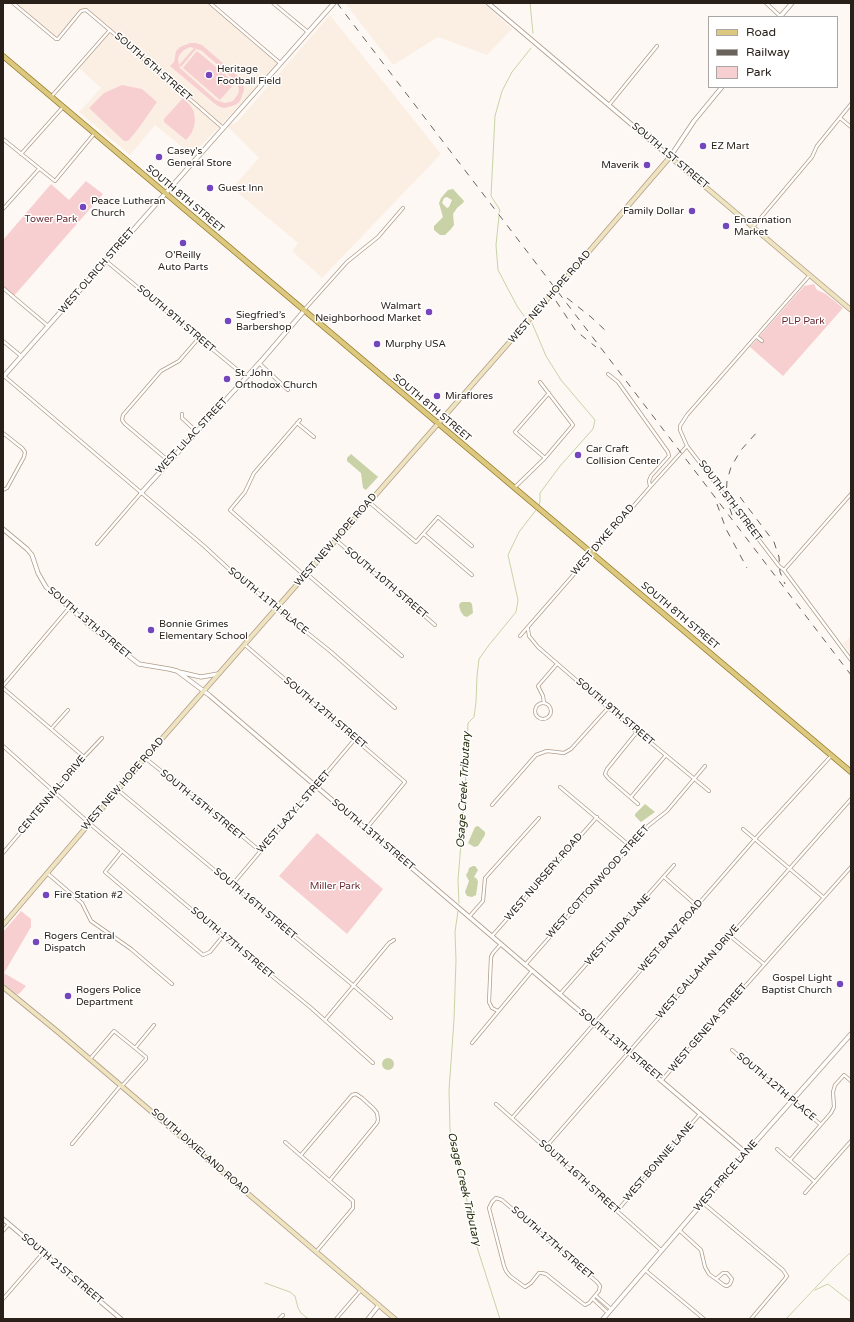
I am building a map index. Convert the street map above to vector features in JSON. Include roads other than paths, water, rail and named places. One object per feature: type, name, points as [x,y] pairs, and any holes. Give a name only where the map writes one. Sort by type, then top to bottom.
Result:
[{"type":"main road","name":"SOUTH 8TH STREET","points":[[3,56],[851,772]]},
{"type":"main road","name":"SOUTH 1ST STREET","points":[[670,157],[851,310]]},
{"type":"main road","name":"WEST NEW HOPE ROAD","points":[[3,925],[203,691],[670,157]]},
{"type":"main road","name":"SOUTH DIXIELAND ROAD","points":[[3,987],[121,1085],[395,1319]]},
{"type":"street","name":"SOUTH 6TH STREET","points":[[13,3],[56,39],[58,39],[81,11],[86,10],[223,128]]},
{"type":"street","points":[[210,3],[280,63]]},
{"type":"street","points":[[273,3],[309,33]]},
{"type":"street","name":"WEST OLRICH STREET","points":[[3,377],[334,3]]},
{"type":"street","name":"SOUTH 1ST STREET","points":[[488,3],[670,157]]},
{"type":"street","points":[[766,3],[780,16]]},
{"type":"street","points":[[782,16],[792,3]]},
{"type":"street","points":[[52,97],[110,30]]},
{"type":"street","points":[[609,105],[657,46]]},
{"type":"street","points":[[670,157],[694,120],[721,88]]},
{"type":"street","points":[[753,227],[812,157],[817,146],[851,104]]},
{"type":"street","points":[[21,154],[63,107]]},
{"type":"street","points":[[840,118],[851,127]]},
{"type":"street","points":[[3,139],[54,181],[95,134]]},
{"type":"street","points":[[3,209],[39,169]]},
{"type":"street","points":[[304,311],[344,265],[354,255],[378,237],[403,208]]},
{"type":"street","name":"SOUTH 9TH STREET","points":[[106,260],[246,377]]},
{"type":"street","points":[[762,341],[756,337],[810,275]]},
{"type":"street","points":[[3,288],[48,326]]},
{"type":"street","name":"WEST LILAC STREET","points":[[97,544],[304,311]]},
{"type":"street","name":"SOUTH 5TH STREET","points":[[756,337],[687,415],[680,426],[680,430],[687,446],[784,570],[851,660]]},
{"type":"street","points":[[170,462],[125,424],[122,420],[123,415],[161,371],[179,361],[199,338]]},
{"type":"street","points":[[3,341],[22,356]]},
{"type":"street","points":[[259,363],[288,390]]},
{"type":"street","points":[[608,374],[618,382],[668,452],[669,456],[651,476],[649,481],[650,487]]},
{"type":"street","name":"SOUTH 11TH PLACE","points":[[3,377],[204,546],[230,570],[244,579],[259,594],[330,651],[395,708]]},
{"type":"street","points":[[514,488],[545,458],[573,425],[540,382]]},
{"type":"street","points":[[545,458],[515,432],[548,393]]},
{"type":"street","points":[[182,414],[182,418],[197,432]]},
{"type":"street","points":[[300,420],[254,473],[245,492],[230,510],[402,656]]},
{"type":"street","points":[[297,423],[314,437]]},
{"type":"street","points":[[3,433],[25,452],[24,457],[8,488],[3,490]]},
{"type":"street","name":"WEST DYKE ROAD","points":[[520,636],[591,553],[687,446]]},
{"type":"street","points":[[784,570],[851,494]]},
{"type":"street","points":[[369,502],[416,542],[438,517],[472,546]]},
{"type":"street","name":"SOUTH 13TH STREET","points":[[3,529],[27,549],[32,555],[40,577],[46,587],[69,608],[138,664],[177,671],[203,691],[746,1153]]},
{"type":"street","points":[[424,534],[472,575]]},
{"type":"street","name":"SOUTH 10TH STREET","points":[[336,540],[435,625]]},
{"type":"street","points":[[69,608],[3,687],[84,757]]},
{"type":"street","name":"SOUTH 9TH STREET","points":[[528,628],[529,636],[538,647],[608,708],[644,736],[709,791]]},
{"type":"street","name":"SOUTH 12TH STREET","points":[[244,644],[405,782],[366,829]]},
{"type":"street","points":[[544,703],[543,696],[538,686],[557,664]]},
{"type":"street","points":[[177,671],[201,677],[209,677],[218,674]]},
{"type":"street","points":[[544,703],[550,706],[552,711],[549,718],[544,720],[537,717],[535,711],[539,704],[544,703]]},
{"type":"street","points":[[492,805],[536,755],[547,751],[564,753],[571,750],[608,708]]},
{"type":"street","points":[[51,729],[68,710]]},
{"type":"street","points":[[637,732],[607,769],[605,774],[638,804]]},
{"type":"street","name":"CENTENNIAL DRIVE","points":[[3,853],[84,757],[102,738]]},
{"type":"street","name":"WEST LAZY L STREET","points":[[232,885],[356,739]]},
{"type":"street","name":"SOUTH 17TH STREET","points":[[3,746],[89,823],[324,1020],[373,1063]]},
{"type":"street","points":[[631,797],[666,755]]},
{"type":"street","name":"WEST BANZ ROAD","points":[[512,1118],[755,839],[831,756]]},
{"type":"street","name":"SOUTH 15TH STREET","points":[[145,758],[175,780],[260,851]]},
{"type":"street","name":"WEST COTTONWOOD STREET","points":[[525,965],[648,826],[667,811],[705,766]]},
{"type":"street","points":[[560,787],[630,846]]},
{"type":"street","name":"SOUTH 16TH STREET","points":[[118,790],[391,1018]]},
{"type":"street","name":"WEST CALLAHAN DRIVE","points":[[546,1147],[851,799]]},
{"type":"street","name":"WEST NURSERY ROAD","points":[[492,936],[596,817]]},
{"type":"street","points":[[470,917],[483,901],[485,878],[538,818]]},
{"type":"street","points":[[743,829],[824,897]]},
{"type":"street","points":[[122,851],[105,872],[203,955],[210,952],[223,936]]},
{"type":"street","name":"WEST LINDA LANE","points":[[560,994],[674,865]]},
{"type":"street","name":"WEST GENEVA STREET","points":[[661,1081],[851,867]]},
{"type":"street","points":[[47,873],[82,903],[91,921],[131,949],[172,984]]},
{"type":"street","points":[[664,877],[697,906]]},
{"type":"street","points":[[730,936],[764,964]]},
{"type":"street","points":[[324,1020],[389,943],[394,940]]},
{"type":"street","points":[[498,1011],[492,1008],[489,1002],[491,957],[501,944]]},
{"type":"street","points":[[472,1043],[532,971]]},
{"type":"street","points":[[135,1048],[154,1025]]},
{"type":"street","points":[[72,1144],[121,1085],[146,1059],[146,1057],[114,1031],[90,1059]]},
{"type":"street","name":"WEST PRICE LANE","points":[[603,1319],[851,1034]]},
{"type":"street","name":"SOUTH 12TH PLACE","points":[[732,1050],[820,1124]]},
{"type":"street","points":[[790,1160],[831,1113],[834,1107],[833,1092],[835,1085],[844,1075],[851,1081]]},
{"type":"street","points":[[301,1155],[352,1095],[356,1094],[374,1109],[378,1116],[376,1126],[330,1180]]},
{"type":"street","name":"SOUTH 16TH STREET","points":[[496,1104],[662,1251]]},
{"type":"street","name":"WEST BONNIE LANE","points":[[617,1211],[700,1114]]},
{"type":"street","points":[[806,1193],[851,1141]]},
{"type":"street","points":[[285,1142],[352,1198],[354,1204],[353,1208],[316,1252]]},
{"type":"street","points":[[777,1149],[815,1182]]},
{"type":"street","name":"SOUTH 17TH STREET","points":[[593,1299],[585,1305],[542,1272],[525,1287],[510,1276],[504,1266],[489,1208],[492,1202],[496,1198],[502,1200],[597,1282],[600,1286],[596,1296]]},
{"type":"street","points":[[703,1203],[783,1270],[787,1276],[751,1319]]},
{"type":"street","name":"SOUTH 21ST STREET","points":[[3,1219],[121,1319]]},
{"type":"street","points":[[3,1231],[9,1224]]},
{"type":"street","points":[[679,1230],[699,1248],[706,1269],[710,1274],[716,1279],[727,1286],[730,1284],[732,1279],[727,1272],[723,1273],[716,1279]]},
{"type":"street","points":[[3,1299],[43,1253]]},
{"type":"street","points":[[645,1270],[704,1319]]},
{"type":"street","points":[[336,1319],[361,1290]]},
{"type":"street","points":[[596,1296],[610,1311],[593,1299],[596,1296]]},
{"type":"street","points":[[368,1319],[379,1306]]},
{"type":"street","points":[[279,1319],[282,1315]]},
{"type":"waterway","name":"Osage Creek Tributary","points":[[530,3],[533,33]]},
{"type":"waterway","name":"Osage Creek Tributary","points":[[499,213],[500,210],[491,196],[495,116],[502,91],[512,72],[531,48]]},
{"type":"waterway","name":"Osage Creek Tributary","points":[[499,216],[496,245],[498,270],[524,316]]},
{"type":"waterway","name":"Osage Creek Tributary","points":[[532,323],[546,356],[561,380],[595,420],[593,429],[560,466],[540,493],[539,505]]},
{"type":"waterway","name":"Osage Creek Tributary","points":[[459,903],[458,880],[465,794],[468,723],[474,717],[479,659],[516,612],[518,600],[508,555],[519,532],[536,510]]},
{"type":"waterway","name":"Osage Creek Tributary","points":[[458,911],[455,932],[456,960],[454,1020],[449,1090],[451,1140],[458,1160],[477,1247],[500,1319]]},
{"type":"waterway","points":[[786,1319],[851,1252]]},
{"type":"waterway","points":[[265,1283],[290,1292],[295,1296],[301,1313],[307,1318],[311,1319]]},
{"type":"waterway","points":[[815,1290],[828,1284],[851,1302]]},
{"type":"railway","points":[[337,3],[851,675]]},
{"type":"railway","points":[[567,298],[606,331]]},
{"type":"railway","points":[[556,301],[576,331],[596,347]]},
{"type":"railway","points":[[732,515],[726,497],[727,481],[731,467],[741,450],[758,431]]},
{"type":"railway","points":[[740,497],[774,542],[779,557],[780,572],[785,584]]},
{"type":"railway","points":[[717,504],[726,529],[747,568]]},
{"type":"place","name":"Heritage Football Field","points":[[209,75]]},
{"type":"place","name":"EZ Mart","points":[[703,146]]},
{"type":"place","name":"Casey's General Store","points":[[159,157]]},
{"type":"place","name":"Maverik","points":[[647,165]]},
{"type":"place","name":"Guest Inn","points":[[210,188]]},
{"type":"place","name":"Peace Lutheran Church","points":[[83,207]]},
{"type":"place","name":"Family Dollar","points":[[692,211]]},
{"type":"place","name":"Encarnation Market","points":[[726,226]]},
{"type":"place","name":"O'Reilly Auto Parts","points":[[183,243]]},
{"type":"place","name":"Walmart Neighborhood Market","points":[[429,312]]},
{"type":"place","name":"Siegfried’s Barbershop","points":[[228,321]]},
{"type":"place","name":"Murphy USA","points":[[377,344]]},
{"type":"place","name":"St. John Orthodox Church","points":[[227,379]]},
{"type":"place","name":"Miraflores","points":[[437,396]]},
{"type":"place","name":"Car Craft Collision Center","points":[[578,455]]},
{"type":"place","name":"Bonnie Grimes Elementary School","points":[[151,630]]},
{"type":"place","name":"Fire Station #2","points":[[46,895]]},
{"type":"place","name":"Rogers Central Dispatch","points":[[36,942]]},
{"type":"place","name":"Gospel Light Baptist Church","points":[[840,984]]},
{"type":"place","name":"Rogers Police Department","points":[[68,996]]},
{"type":"park label","name":"Tower Park","points":[[51,219]]},
{"type":"park label","name":"PLP Park","points":[[803,321]]},
{"type":"park label","name":"Miller Park","points":[[335,886]]}]
